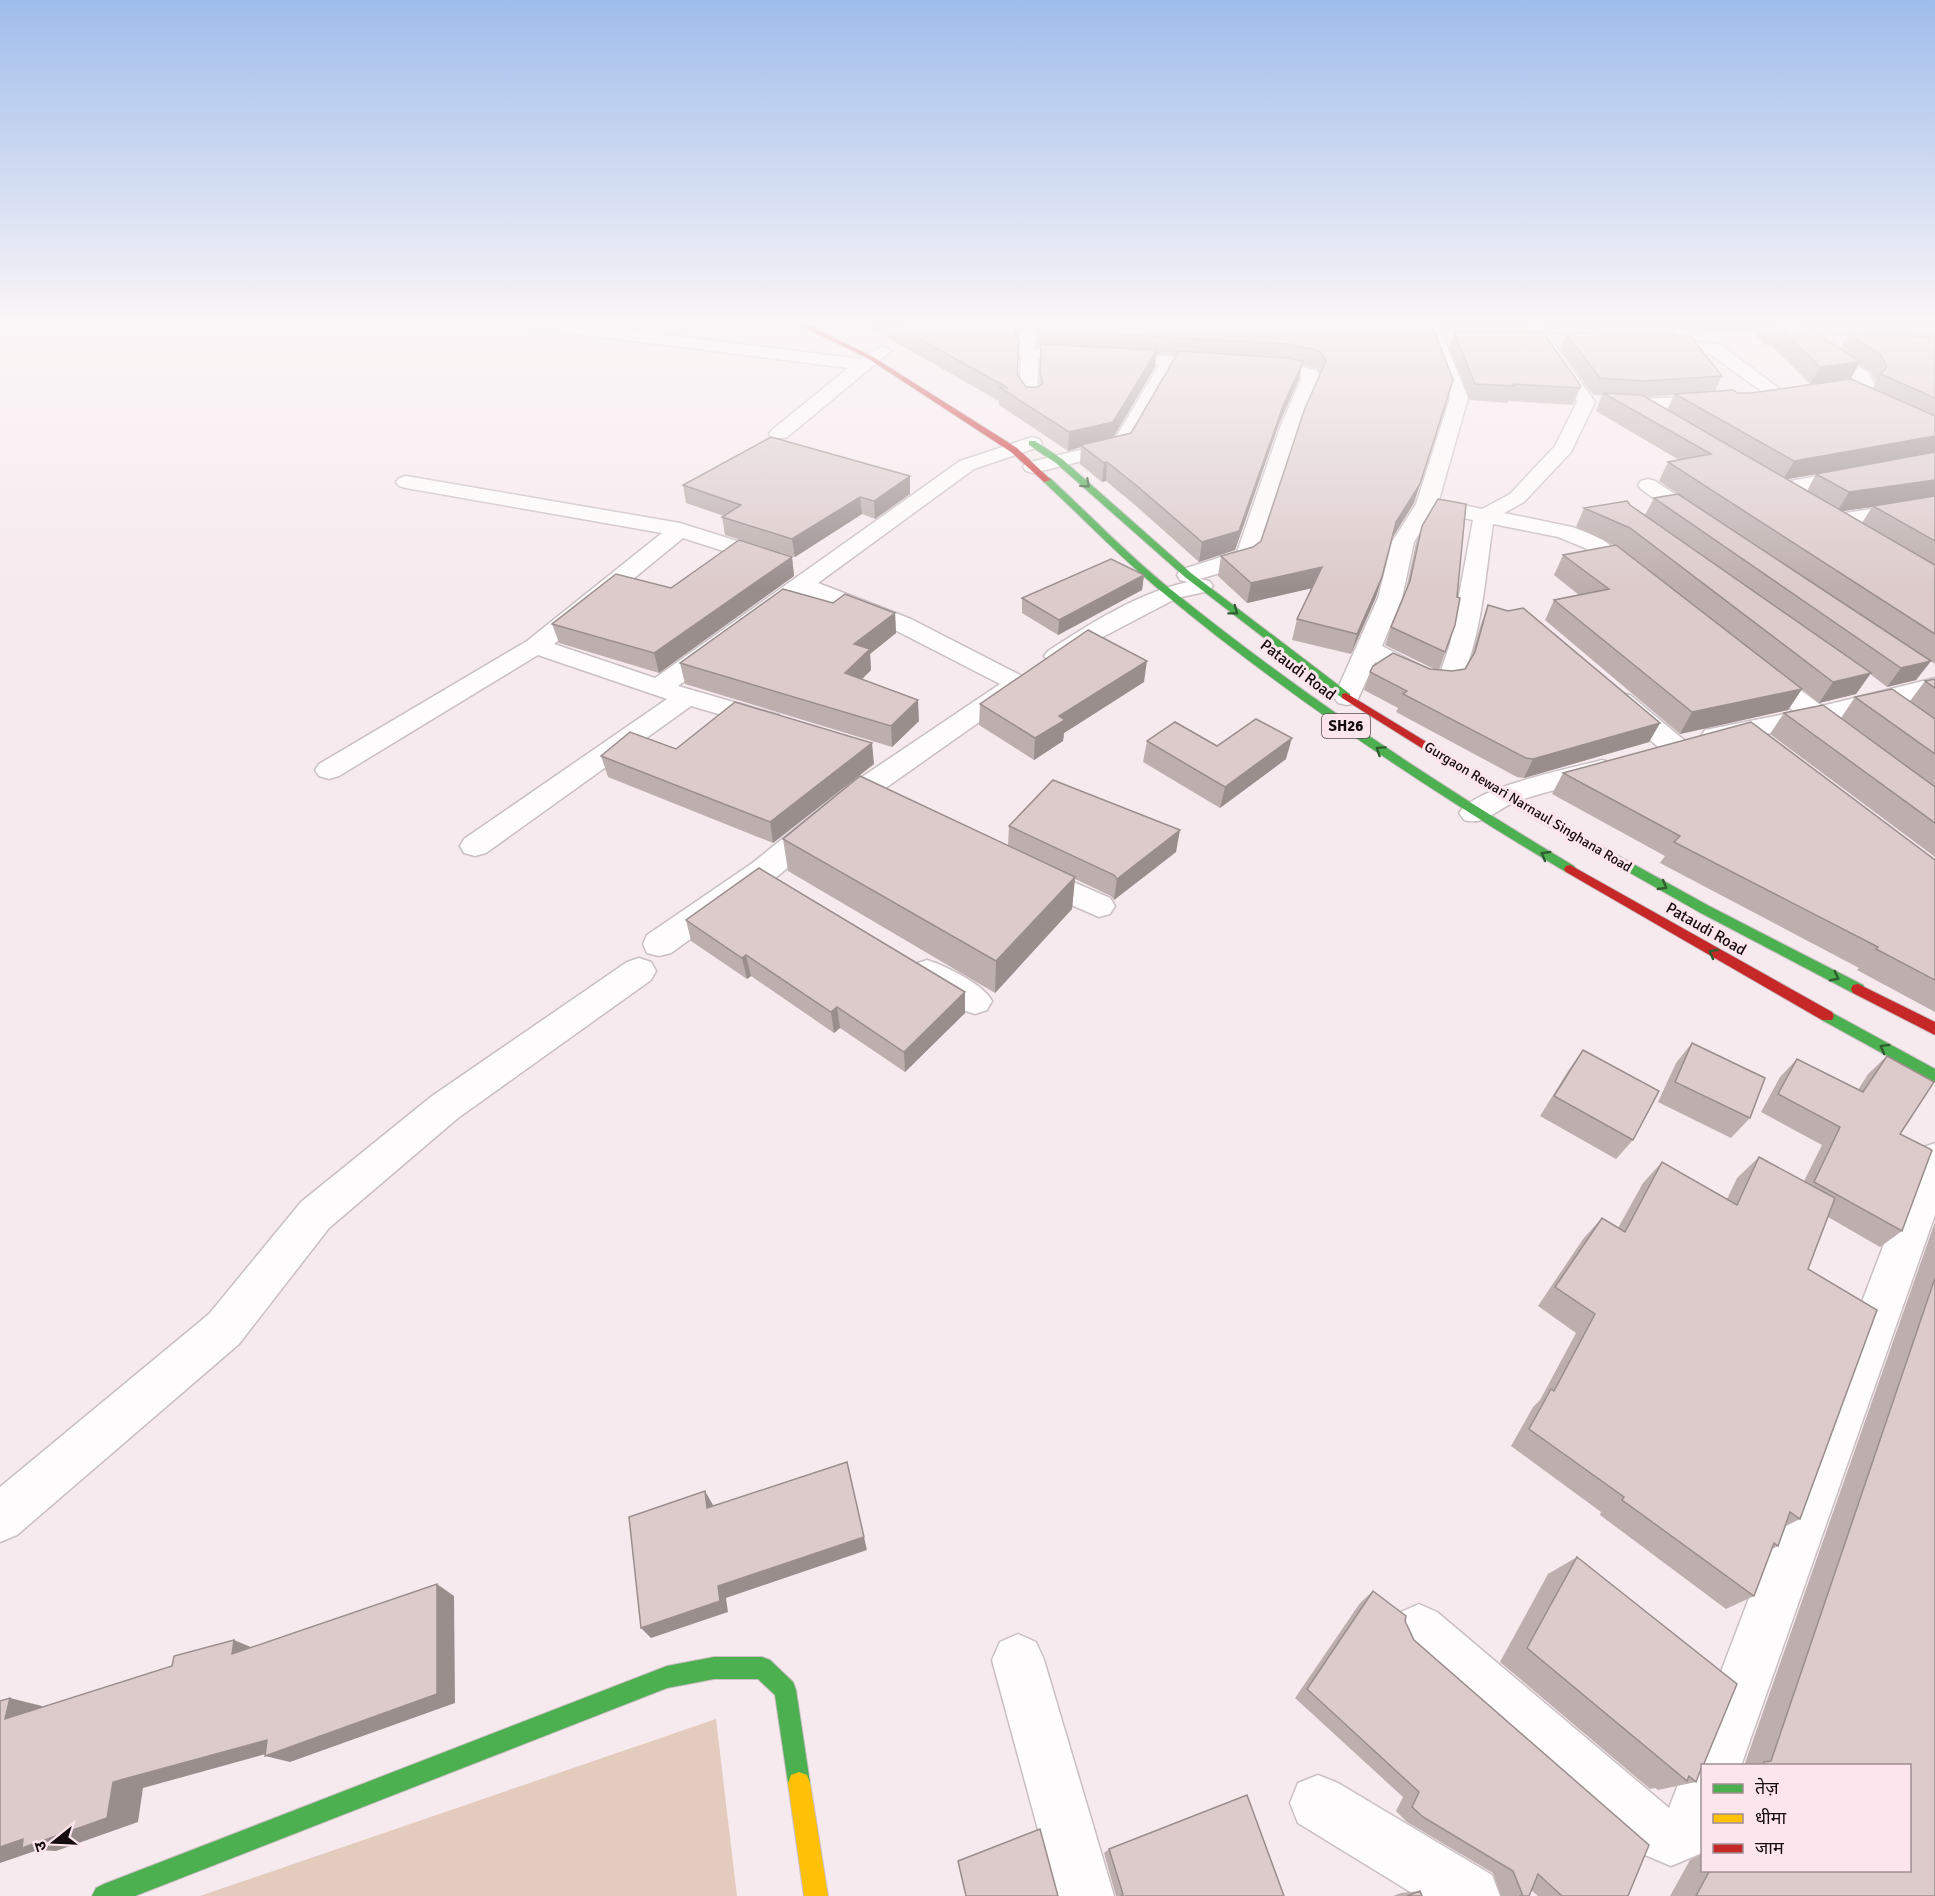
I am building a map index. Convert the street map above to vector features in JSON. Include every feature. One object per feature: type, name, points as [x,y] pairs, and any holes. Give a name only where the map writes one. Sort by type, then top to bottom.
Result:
[{"type":"main road","name":"Pataudi Road","points":[[965,410],[1019,441],[1033,467],[1186,584],[1357,735],[1474,813],[1695,942],[1935,1076]]},
{"type":"main road","name":"Gurgaon Rewari Narnaul Singhana Road","points":[[1019,441],[1059,460],[1186,584],[1347,697],[1504,796],[1704,909],[1935,1029]]},
{"type":"main road","points":[[131,1891],[667,1677],[714,1668],[762,1668],[785,1690],[816,1896]]},
{"type":"street","points":[[779,434],[808,410]]},
{"type":"street","points":[[1033,467],[1116,447],[1123,442],[1141,410]]},
{"type":"street","points":[[0,1518],[224,1329],[315,1215],[445,1107],[762,872],[860,792],[1090,634],[1247,555],[1296,410]]},
{"type":"street","points":[[1347,697],[1390,598],[1403,542],[1427,504],[1455,410]]},
{"type":"street","points":[[1484,516],[1516,498],[1564,448],[1582,410]]},
{"type":"street","points":[[1646,410],[1669,424]]},
{"type":"street","points":[[658,688],[967,465],[1019,441]]},
{"type":"street","points":[[1780,489],[1935,460]]},
{"type":"street","points":[[1760,477],[1863,539]]},
{"type":"street","points":[[406,482],[680,530],[808,579],[902,624],[1017,684]]},
{"type":"street","points":[[1648,485],[1722,536]]},
{"type":"street","points":[[1427,504],[1564,532],[1593,543],[1658,591]]},
{"type":"street","points":[[1818,512],[1935,505]]},
{"type":"street","points":[[1368,649],[1431,681],[1448,680],[1455,669],[1462,644],[1484,516]]},
{"type":"street","points":[[329,770],[536,646],[680,530]]},
{"type":"street","points":[[536,646],[658,688],[790,728]]},
{"type":"street","points":[[1741,657],[1862,750]]},
{"type":"street","points":[[1916,665],[1935,678]]},
{"type":"street","points":[[1857,679],[1910,718]]},
{"type":"street","points":[[1474,813],[1504,796],[1674,746],[1742,729],[1816,716],[1935,686]]},
{"type":"street","points":[[1604,687],[1674,746]]},
{"type":"street","points":[[475,846],[688,696]]},
{"type":"street","points":[[1742,729],[1770,750]]},
{"type":"street","points":[[870,752],[904,762]]},
{"type":"street","points":[[860,792],[891,807]]},
{"type":"street","points":[[1005,862],[1098,906]]},
{"type":"street","points":[[762,872],[793,891]]},
{"type":"street","points":[[904,958],[975,1001]]},
{"type":"street","points":[[1714,1764],[1935,1160]]},
{"type":"street","points":[[1419,1630],[1646,1827],[1671,1838],[1689,1830],[1701,1797]]},
{"type":"street","points":[[1018,1660],[1085,1896]]},
{"type":"street","points":[[1318,1803],[1470,1896]]},
{"type":"shaded area","points":[[716,1719],[737,1896],[200,1896]]},
{"type":"building","points":[[1036,410],[1120,410],[1113,422],[1069,432]]},
{"type":"building","points":[[1144,410],[1281,410],[1239,531],[1202,542],[1137,486],[1081,445],[1131,433]]},
{"type":"building","points":[[1304,410],[1443,410],[1420,484],[1396,522],[1382,577],[1357,634],[1297,619],[1322,567],[1251,583],[1221,556],[1253,547],[1261,541]]},
{"type":"building","points":[[1634,410],[1669,410],[1935,565],[1935,634],[1668,462],[1711,454]]},
{"type":"building","points":[[1704,410],[1922,410],[1935,416],[1935,436],[1794,461]]},
{"type":"building","points":[[771,437],[910,476],[874,501],[860,497],[792,539],[722,517],[741,505],[683,485]]},
{"type":"building","points":[[1935,452],[1935,480],[1849,492],[1816,474]]},
{"type":"building","points":[[1678,494],[1931,661],[1901,668],[1654,498]]},
{"type":"building","points":[[1935,496],[1935,541],[1873,506]]},
{"type":"building","points":[[1438,499],[1466,504],[1457,597],[1460,598],[1455,625],[1445,652],[1391,627],[1410,581],[1422,526]]},
{"type":"building","points":[[1627,501],[1871,673],[1833,682],[1630,528],[1584,508]]},
{"type":"building","points":[[739,540],[792,557],[654,653],[552,624],[616,574],[671,588]]},
{"type":"building","points":[[1616,545],[1802,689],[1692,712],[1554,600],[1609,589],[1563,555]]},
{"type":"building","points":[[1111,559],[1144,575],[1059,620],[1022,598]]},
{"type":"building","points":[[783,589],[833,603],[845,594],[895,613],[854,644],[870,649],[845,673],[918,700],[891,726],[680,663]]},
{"type":"building","points":[[1488,605],[1508,611],[1523,608],[1660,723],[1533,759],[1526,758],[1403,694],[1407,691],[1370,672],[1373,666],[1393,653],[1430,669],[1452,671],[1465,669],[1475,652]]},
{"type":"building","points":[[1088,630],[1147,661],[1059,716],[1065,720],[1035,738],[980,704]]},
{"type":"building","points":[[1935,679],[1935,688],[1925,681]]},
{"type":"building","points":[[1892,689],[1935,719],[1935,754],[1855,697]]},
{"type":"building","points":[[735,702],[872,743],[770,822],[601,756],[630,732],[676,749]]},
{"type":"building","points":[[1823,705],[1935,787],[1935,823],[1784,713]]},
{"type":"building","points":[[1256,719],[1292,738],[1225,787],[1147,741],[1175,722],[1217,746]]},
{"type":"building","points":[[1751,722],[1935,860],[1935,980],[1876,949],[1878,947],[1674,842],[1680,836],[1563,773]]},
{"type":"building","points":[[860,776],[1075,877],[996,961],[783,839]]},
{"type":"building","points":[[1053,780],[1180,830],[1117,879],[1114,875],[1009,826]]},
{"type":"building","points":[[759,868],[965,992],[904,1052],[837,1007],[831,1012],[746,955],[742,958],[686,920]]},
{"type":"building","points":[[1692,1043],[1765,1078],[1750,1118],[1675,1082]]},
{"type":"building","points":[[1583,1050],[1659,1091],[1633,1140],[1554,1096]]},
{"type":"building","points":[[1887,1056],[1934,1082],[1900,1134],[1932,1150],[1902,1231],[1814,1182],[1840,1127],[1778,1094],[1797,1059],[1863,1092]]},
{"type":"building","points":[[1759,1157],[1835,1198],[1808,1269],[1877,1310],[1800,1519],[1790,1512],[1778,1546],[1774,1543],[1754,1596],[1622,1500],[1624,1497],[1529,1429],[1551,1389],[1554,1391],[1595,1314],[1555,1287],[1602,1218],[1625,1232],[1662,1162],[1737,1205]]},
{"type":"building","points":[[1935,1278],[1935,1896],[1696,1896],[1709,1872],[1911,1872],[1911,1764],[1764,1764],[1771,1761]]},
{"type":"building","points":[[847,1462],[864,1537],[718,1586],[720,1601],[641,1628],[629,1517],[705,1491],[707,1508]]},
{"type":"building","points":[[1577,1557],[1737,1684],[1704,1764],[1701,1764],[1696,1782],[1689,1776],[1687,1781],[1527,1648]]},
{"type":"building","points":[[437,1584],[437,1694],[265,1756],[267,1740],[113,1782],[107,1818],[22,1848],[23,1839],[0,1847],[0,1701],[10,1698],[5,1719],[172,1666],[174,1656],[234,1640],[232,1654]]},
{"type":"building","points":[[1373,1591],[1406,1616],[1405,1621],[1414,1640],[1649,1845],[1628,1896],[1562,1896],[1538,1874],[1529,1896],[1523,1896],[1513,1871],[1423,1817],[1412,1807],[1419,1792],[1307,1689]]},
{"type":"building","points":[[1247,1795],[1284,1896],[1121,1896],[1123,1894],[1109,1849]]},
{"type":"building","points":[[1040,1829],[1058,1896],[966,1896],[958,1861]]},
{"type":"building","points":[[1420,1891],[1422,1896],[1407,1896]]},
{"type":"traffic: fast","points":[[1032,443],[1059,461],[1188,575],[1346,696]]},
{"type":"traffic: fast","points":[[1047,480],[1154,581],[1266,668],[1415,773],[1570,869]]},
{"type":"traffic: fast","points":[[1539,816],[1704,909],[1858,989]]},
{"type":"traffic: fast","points":[[1827,1016],[1935,1076]]},
{"type":"traffic: fast","points":[[104,1896],[667,1677],[714,1668],[762,1668],[785,1690],[799,1783]]},
{"type":"traffic: slow","points":[[799,1783],[816,1896]]},
{"type":"traffic: jam","points":[[953,410],[1014,450],[1047,480]]},
{"type":"traffic: jam","points":[[1346,696],[1539,816]]},
{"type":"traffic: jam","points":[[1570,869],[1827,1016]]},
{"type":"traffic: jam","points":[[1858,989],[1935,1029]]}]
